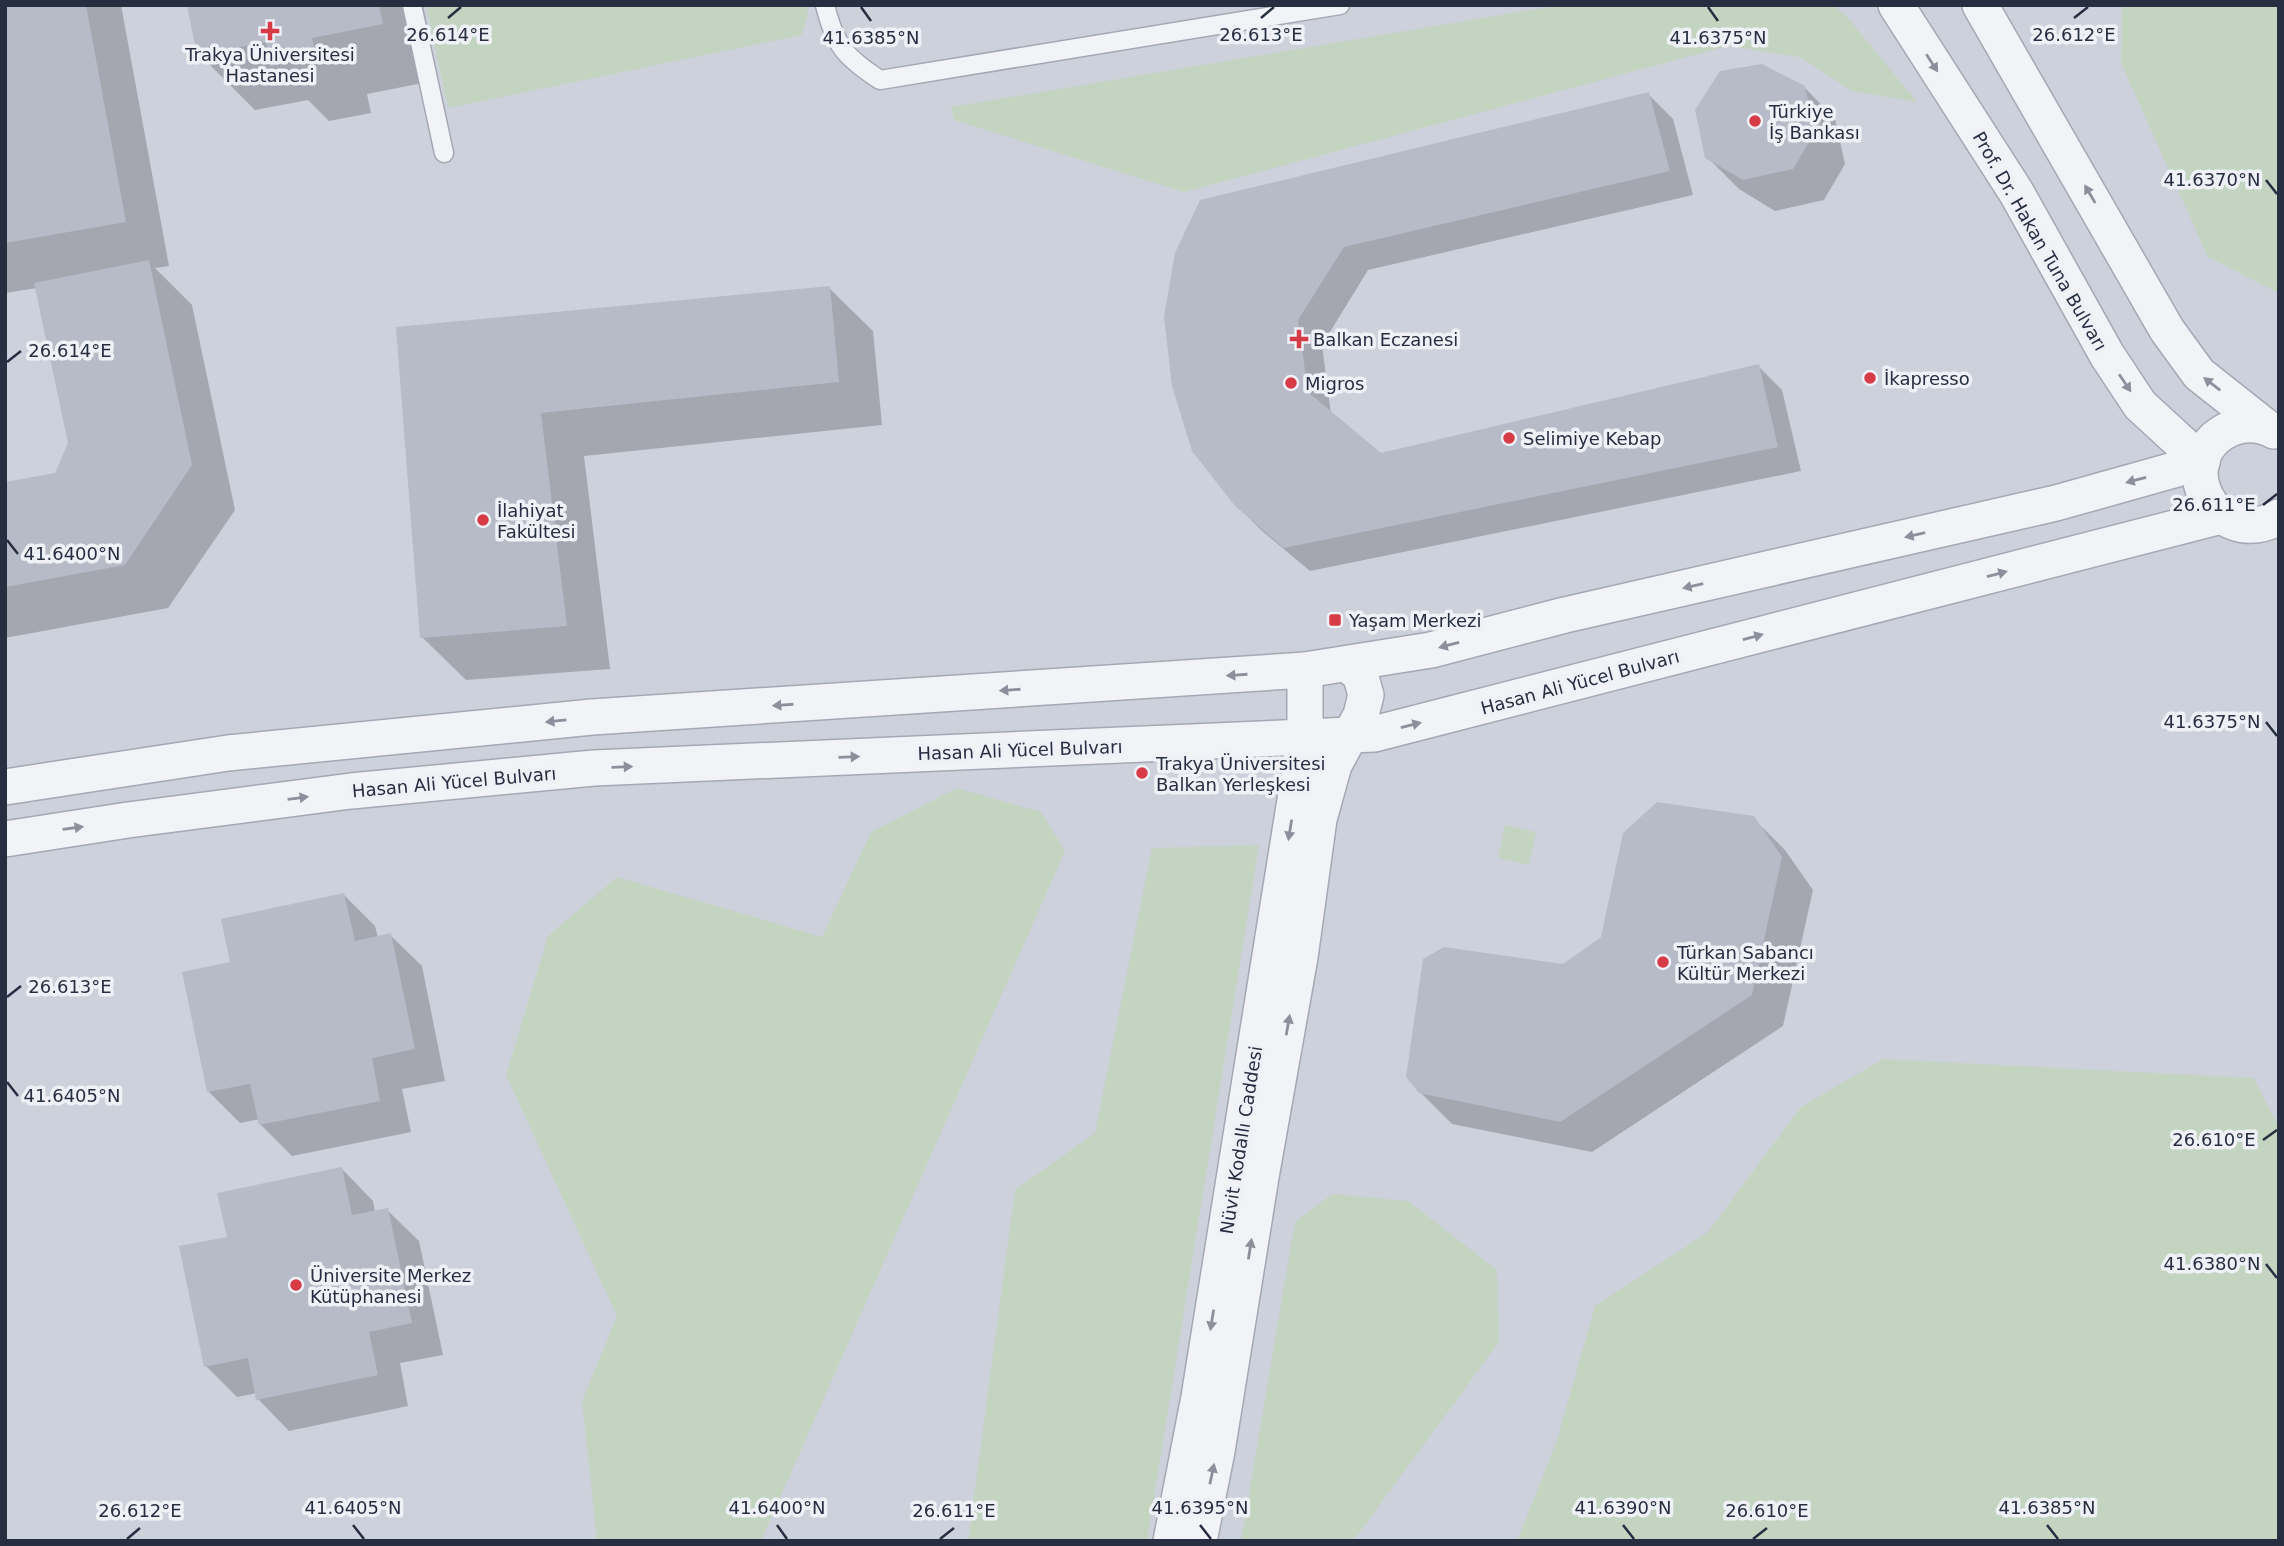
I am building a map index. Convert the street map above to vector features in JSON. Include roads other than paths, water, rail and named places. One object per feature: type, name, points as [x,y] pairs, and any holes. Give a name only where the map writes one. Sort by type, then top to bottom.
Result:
[{"type":"street","name":"Prof. Dr. Hakan Tuna Bulvarı","points":[[1896,5],[2016,192],[2107,355],[2140,405],[2202,462]]},
{"type":"street","points":[[1980,5],[2167,330],[2199,374],[2272,430]]},
{"type":"street","points":[[2272,430],[2246,425],[2226,431],[2211,443],[2200,472],[2203,493],[2221,516],[2246,526],[2275,523]]},
{"type":"street","points":[[5,787],[228,753],[592,717],[1305,670],[1346,664],[1432,650],[1565,615],[2056,503],[2202,462]]},
{"type":"street","name":"Hasan Ali Yücel Bulvarı","points":[[5,839],[351,791],[594,768],[1374,734],[2221,516]]},
{"type":"street","points":[[1199,1541],[1217,1451],[1300,957],[1320,819],[1334,765],[1361,715],[1366,695],[1360,674],[1346,664]]},
{"type":"street","name":"Nüvit Kodallı Caddesi","points":[[1171,1541],[1199,1397],[1305,738],[1305,670]]},
{"type":"lane","points":[[412,5],[444,153]]},
{"type":"lane","points":[[825,5],[838,45],[857,65],[880,80],[1339,5]]},
{"type":"place","name":"Trakya Üniversitesi Hastanesi","points":[[270,31]]},
{"type":"place","name":"Türkiye İş Bankası","points":[[1755,121]]},
{"type":"place","name":"Balkan Eczanesi","points":[[1299,339]]},
{"type":"place","name":"İkapresso","points":[[1870,378]]},
{"type":"place","name":"Migros","points":[[1291,383]]},
{"type":"place","name":"Selimiye Kebap","points":[[1509,438]]},
{"type":"place","name":"İlahiyat Fakültesi","points":[[483,520]]},
{"type":"place","name":"Yaşam Merkezi","points":[[1335,620]]},
{"type":"place","name":"Trakya Üniversitesi Balkan Yerleşkesi","points":[[1142,773]]},
{"type":"place","name":"Türkan Sabancı Kültür Merkezi","points":[[1663,962]]},
{"type":"place","name":"Üniversite Merkez Kütüphanesi","points":[[296,1285]]}]
